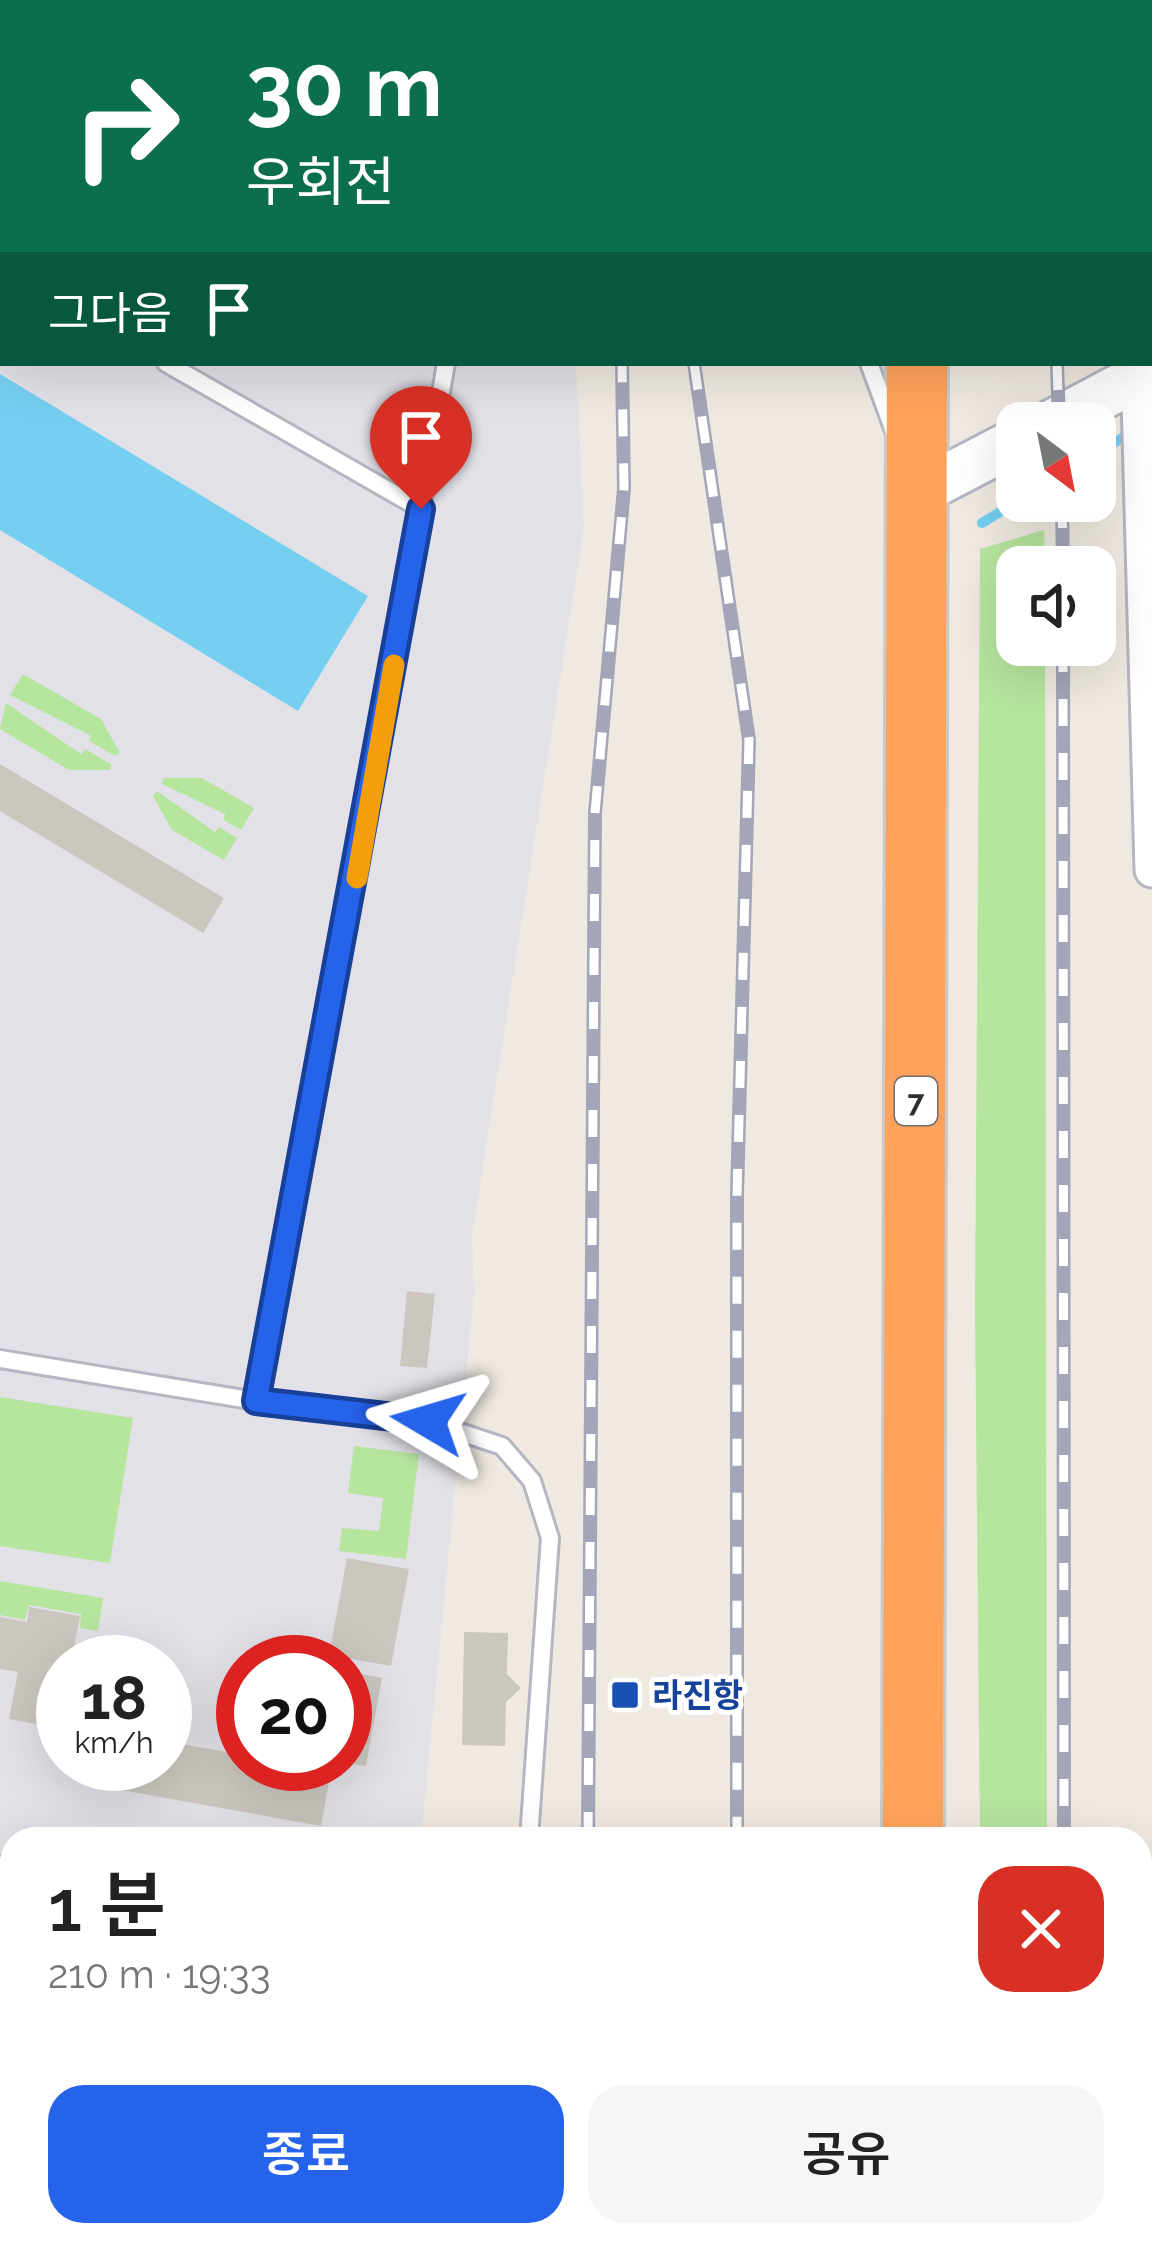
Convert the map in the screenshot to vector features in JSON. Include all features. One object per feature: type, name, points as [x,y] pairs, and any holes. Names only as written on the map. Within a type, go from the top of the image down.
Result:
[{"type":"highway","name":"7","points":[[914,1827],[917,366]]},
{"type":"street","points":[[1143,393],[1152,870]]},
{"type":"street","points":[[917,493],[996,452]]},
{"type":"lane","points":[[171,366],[421,509]]},
{"type":"lane","points":[[256,1401],[355,892],[445,366]]},
{"type":"lane","points":[[870,366],[917,493]]},
{"type":"lane","points":[[0,1359],[256,1401],[428,1421],[502,1446],[532,1481],[550,1538],[531,1827]]},
{"type":"shaded area","points":[[0,366],[576,366],[584,528],[472,1236],[474,1293],[422,1827],[0,1827]]},
{"type":"green space","points":[[1044,530],[1044,546],[996,546],[996,666],[1045,666],[1047,1827],[980,1827],[975,1309],[980,549]]},
{"type":"green space","points":[[23,674],[101,719],[120,753],[115,756],[89,741],[91,736],[10,695]]},
{"type":"green space","points":[[6,703],[81,754],[85,749],[111,764],[110,770],[69,770],[0,729]]},
{"type":"green space","points":[[163,778],[202,778],[254,808],[241,830],[224,820],[225,814],[162,784]]},
{"type":"green space","points":[[157,791],[215,832],[219,827],[237,838],[224,860],[172,830],[153,796]]},
{"type":"green space","points":[[0,1397],[133,1418],[110,1563],[0,1546]]},
{"type":"green space","points":[[354,1446],[419,1454],[406,1559],[339,1551],[342,1528],[379,1531],[383,1498],[348,1493]]},
{"type":"green space","points":[[0,1581],[103,1598],[98,1631],[80,1628],[81,1614],[29,1605],[25,1620],[0,1615]]},
{"type":"water","points":[[0,374],[368,596],[298,711],[0,530]]},
{"type":"building","points":[[0,764],[224,898],[203,933],[0,811]]},
{"type":"building","points":[[407,1291],[435,1294],[427,1368],[400,1366]]},
{"type":"building","points":[[347,1558],[409,1569],[391,1666],[372,1663],[372,1635],[333,1635]]},
{"type":"building","points":[[29,1607],[80,1616],[76,1635],[36,1635],[36,1724],[9,1719],[18,1672],[0,1669],[0,1617],[27,1622]]},
{"type":"building","points":[[464,1632],[508,1633],[507,1674],[521,1688],[506,1702],[505,1746],[462,1745]]},
{"type":"building","points":[[372,1676],[382,1678],[372,1733]]},
{"type":"building","points":[[192,1746],[216,1750],[216,1791],[327,1791],[321,1826],[126,1791],[192,1791]]},
{"type":"waterway","points":[[1116,442],[1134,431]]},
{"type":"waterway","points":[[982,523],[996,514]]},
{"type":"railway","points":[[588,1827],[595,813],[624,488],[622,366]]},
{"type":"railway","points":[[694,366],[749,740],[737,1195],[737,1827]]},
{"type":"railway","points":[[1057,366],[1058,402]]},
{"type":"railway","points":[[1062,522],[1063,546]]},
{"type":"railway","points":[[1063,666],[1064,1827]]},
{"type":"slow traffic","points":[[357,878],[394,665]]},
{"type":"place","name":"라진항","points":[[625,1695]]},
{"type":"route","points":[[421,509],[359,869],[256,1401],[428,1421]]}]
